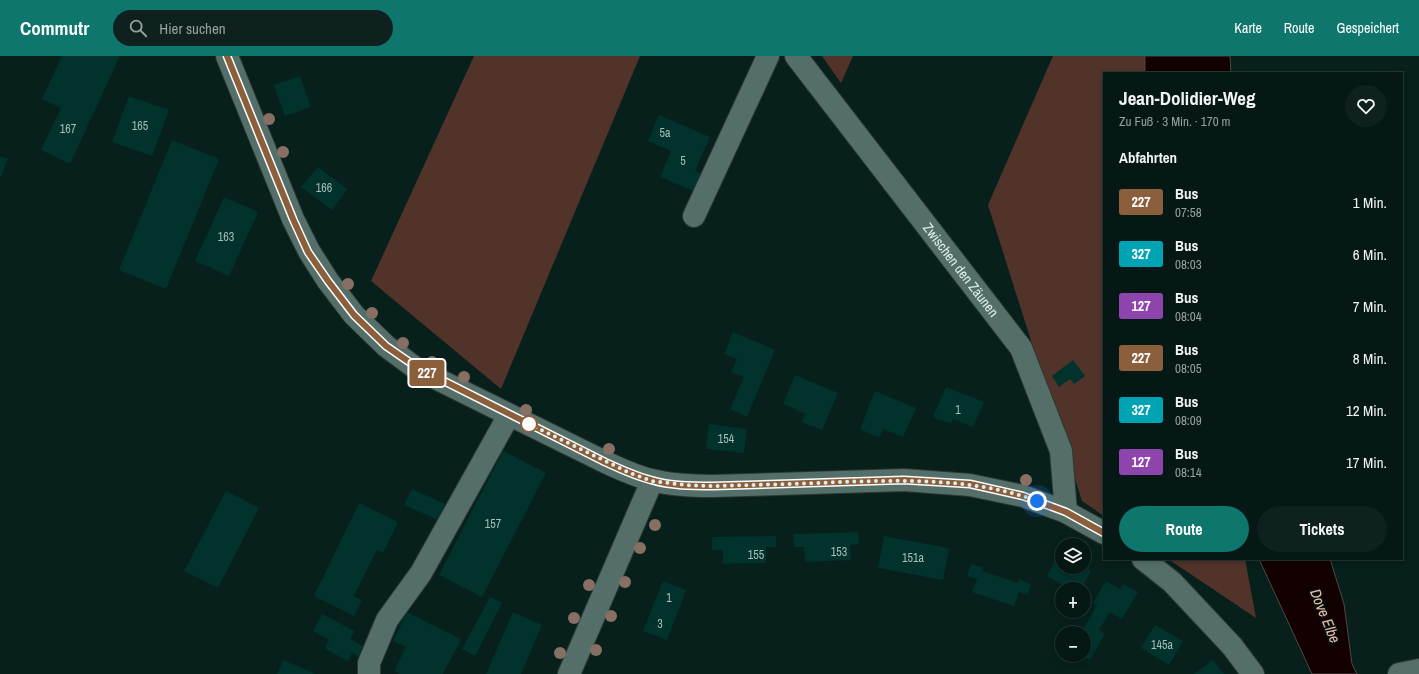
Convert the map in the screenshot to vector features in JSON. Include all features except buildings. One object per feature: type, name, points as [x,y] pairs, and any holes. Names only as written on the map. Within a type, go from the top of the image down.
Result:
[{"type":"street","points":[[227,56],[293,219],[308,252],[354,315],[386,346],[418,368],[605,462],[652,481],[685,485],[713,486],[904,480],[970,484],[1023,496],[1066,512],[1103,532]]},
{"type":"street","points":[[694,216],[768,56]]},
{"type":"street","name":"Zwischen den Zäunen","points":[[796,56],[1021,348],[1061,452],[1066,512]]},
{"type":"street","points":[[369,674],[369,664],[387,620],[421,573],[509,415]]},
{"type":"street","points":[[569,674],[652,481]]},
{"type":"street","points":[[1144,560],[1172,582],[1232,646],[1253,674]]},
{"type":"street","points":[[1399,674],[1419,670]]},
{"type":"shaded area","points":[[474,56],[640,56],[501,389],[371,281]]},
{"type":"shaded area","points":[[822,56],[853,56],[841,83]]},
{"type":"shaded area","points":[[1053,56],[1150,56],[1154,72],[1103,72],[1103,515],[1082,501],[988,205]]},
{"type":"shaded area","points":[[1169,560],[1245,560],[1256,618]]},
{"type":"water","points":[[1145,56],[1230,56],[1231,72],[1145,72]]},
{"type":"water","name":"Dove Elbe","points":[[1259,560],[1330,560],[1344,604],[1352,664],[1357,674],[1312,674]]},
{"type":"bus line","name":"227","points":[[227,56],[293,219],[308,252],[354,315],[386,346],[418,368],[466,394],[605,462],[652,481],[685,485],[713,486],[904,480],[970,484],[1023,496],[1066,512],[1103,532]]},
{"type":"route","points":[[529,424],[605,462],[652,481],[685,485],[713,486],[904,480],[970,484],[1023,496],[1037,501]]}]
